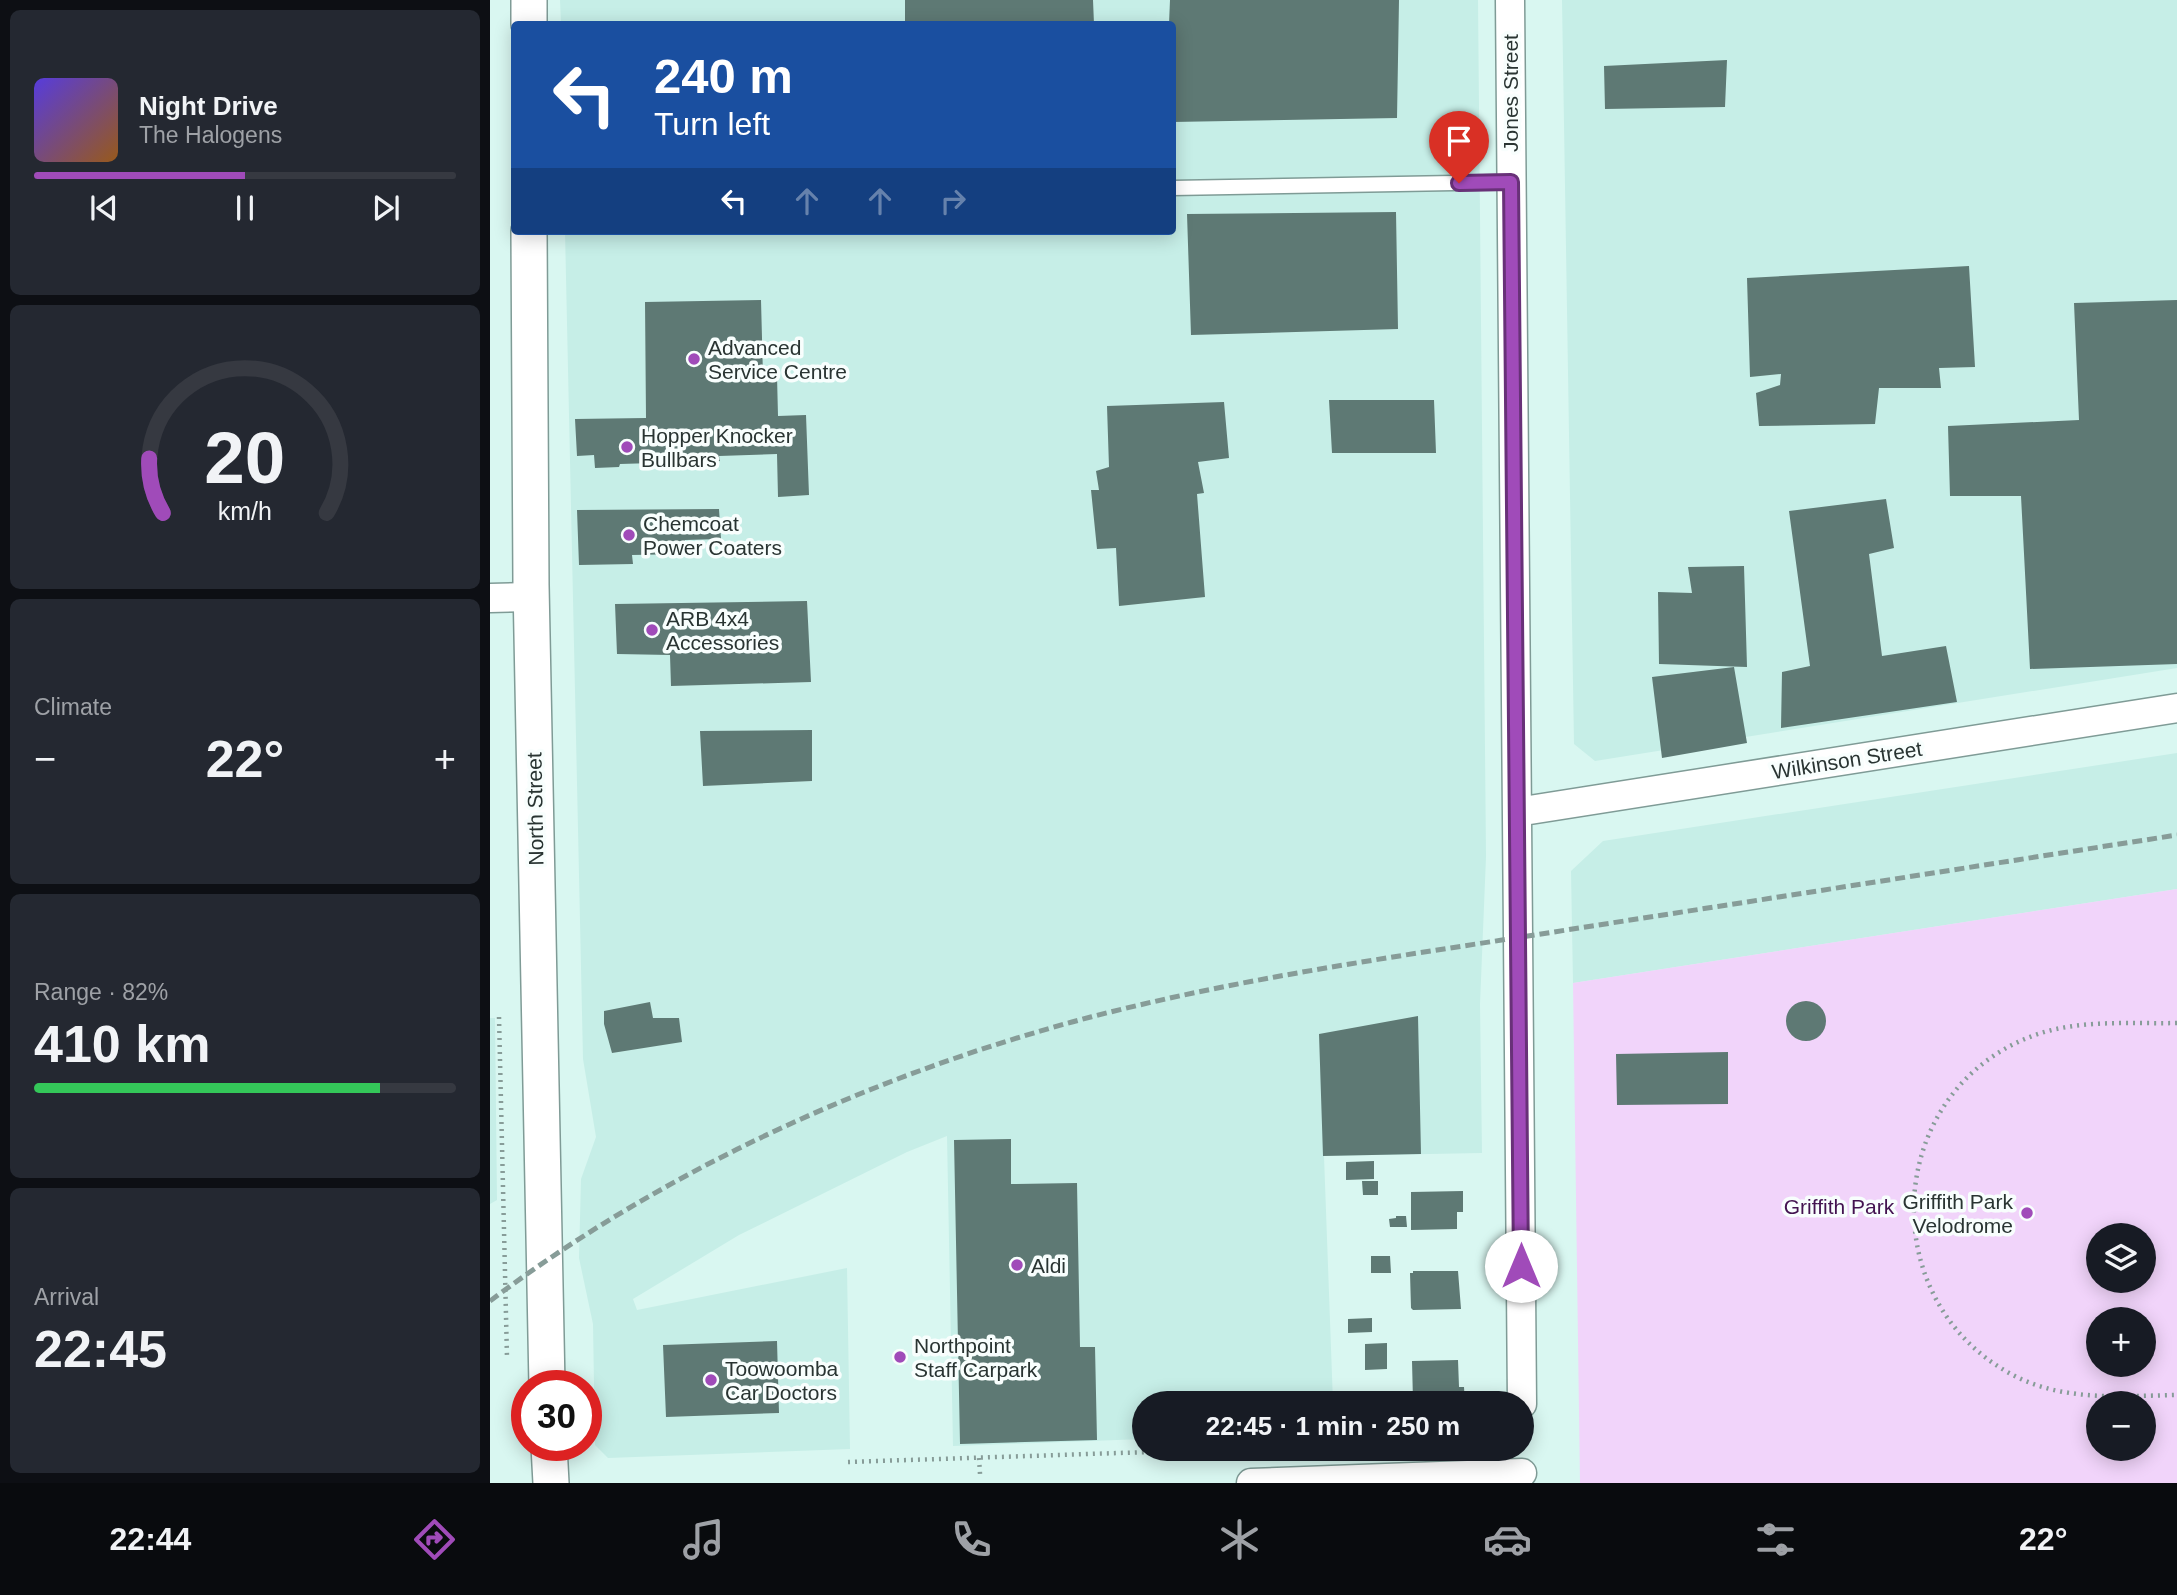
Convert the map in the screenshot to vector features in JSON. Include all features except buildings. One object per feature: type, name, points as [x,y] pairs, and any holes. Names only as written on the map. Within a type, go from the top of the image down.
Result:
[{"type":"street","points":[[529,0],[529,21]]},
{"type":"street","name":"Jones Street","points":[[1510,0],[1522,1391]]},
{"type":"street","name":"North Street","points":[[529,235],[531,597],[546,1370]]},
{"type":"street","points":[[490,598],[531,597]]},
{"type":"street","name":"Wilkinson Street","points":[[1517,812],[2177,708]]},
{"type":"street","points":[[550,1461],[551,1483]]},
{"type":"street","points":[[1251,1483],[1522,1468]]},
{"type":"lane","points":[[1176,188],[1511,182]]},
{"type":"path","points":[[499,1017],[506,1358]]},
{"type":"path","points":[[2177,1023],[2065,1027],[2035,1035],[2007,1048],[1982,1065],[1959,1086],[1941,1110],[1917,1167],[1913,1197],[1913,1228],[1929,1287],[1944,1314],[1963,1338],[1986,1358],[2012,1375],[2040,1387],[2070,1394],[2177,1395]]},
{"type":"path","points":[[848,1462],[1132,1453]]},
{"type":"path","points":[[979,1458],[980,1474]]},
{"type":"shaded area","points":[[560,0],[1478,0],[1486,857],[1480,1004],[1482,1153],[1324,1156],[1333,1391],[1132,1391],[1132,1439],[953,1446],[947,1136],[907,1152],[739,1235],[633,1299],[637,1310],[847,1268],[850,1449],[608,1458],[602,1452],[602,1370],[594,1370],[593,1324],[579,1258],[581,1179],[596,1137],[583,1059],[565,235],[1176,235],[1176,21],[561,21]]},
{"type":"shaded area","points":[[1562,0],[2177,0],[2177,668],[1595,761],[1574,744]]},
{"type":"shaded area","points":[[2177,753],[2177,889],[1573,983],[1571,871],[1603,841]]},
{"type":"shaded area","points":[[490,1018],[495,1018],[497,1200],[490,1204]]},
{"type":"green space","name":"Griffith Park","points":[[2177,889],[2177,1483],[1580,1483],[1573,983]]},
{"type":"railway","points":[[490,1301],[556,1254],[625,1211],[768,1134],[918,1071],[1072,1022],[1197,992],[1324,968],[2177,835]]},
{"type":"place","name":"Advanced Service Centre","points":[[694,359]]},
{"type":"place","name":"Hopper Knocker Bullbars","points":[[627,447]]},
{"type":"place","name":"Chemcoat Power Coaters","points":[[629,535]]},
{"type":"place","name":"ARB 4x4 Accessories","points":[[652,630]]},
{"type":"place","name":"Griffith Park Velodrome","points":[[2027,1213]]},
{"type":"place","name":"Aldi","points":[[1017,1265]]},
{"type":"place","name":"Northpoint Staff Carpark","points":[[900,1357]]},
{"type":"place","name":"Toowoomba Car Doctors","points":[[711,1380]]},
{"type":"route","points":[[1459,183],[1511,182],[1521,1266]]}]
